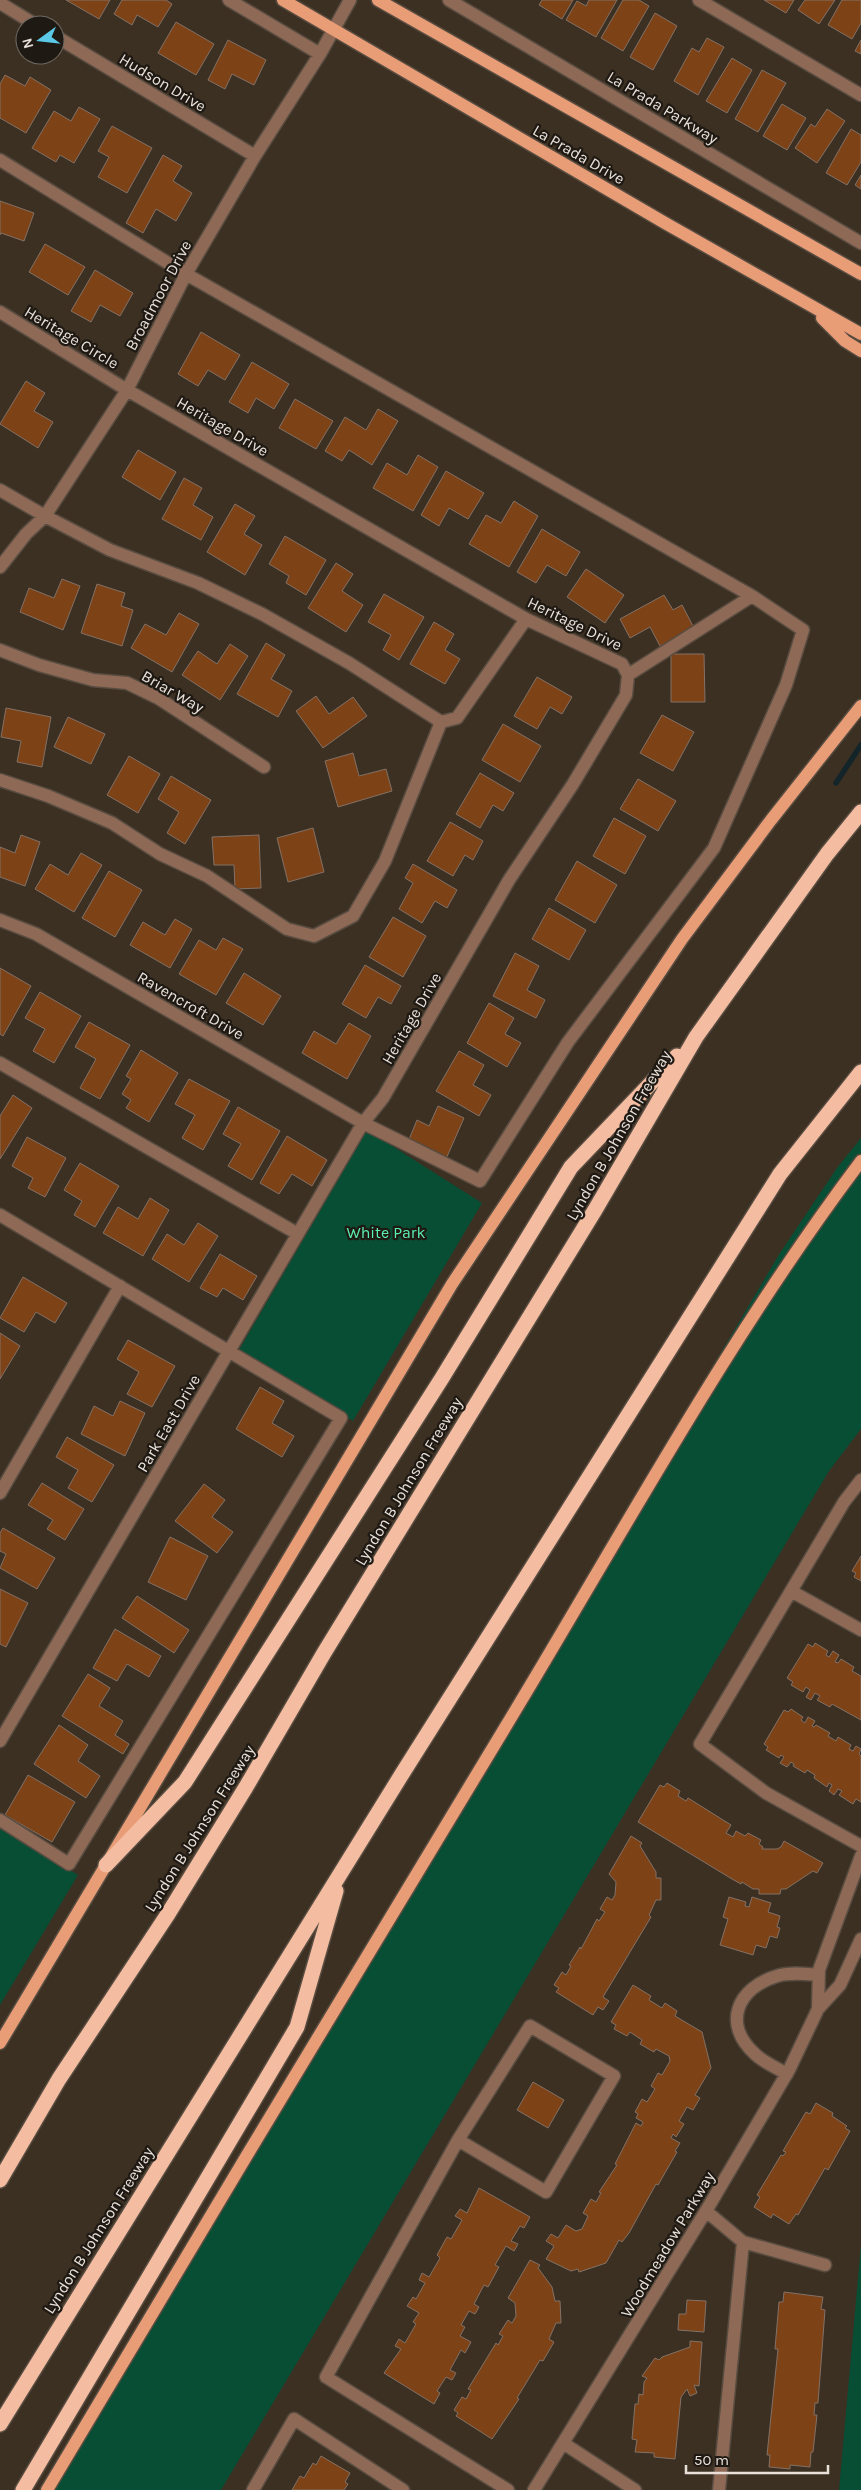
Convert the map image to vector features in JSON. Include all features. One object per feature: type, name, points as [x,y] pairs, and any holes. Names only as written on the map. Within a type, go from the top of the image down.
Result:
[{"type":"highway","name":"Lyndon B Johnson Freeway","points":[[0,2180],[59,2079],[168,1914],[246,1787],[324,1653],[595,1210],[696,1037],[827,854],[861,812]]},
{"type":"highway","points":[[106,1865],[185,1782],[436,1386],[571,1167],[696,1037]]},
{"type":"highway","name":"Lyndon B Johnson Freeway","points":[[0,2424],[341,1872],[780,1174],[861,1072]]},
{"type":"highway","points":[[23,2490],[296,2027],[341,1872]]},
{"type":"main road","name":"La Prada Drive","points":[[283,0],[812,308],[861,334]]},
{"type":"main road","points":[[378,0],[861,274]]},
{"type":"main road","points":[[812,308],[845,341],[861,351]]},
{"type":"main road","points":[[0,2043],[452,1284],[682,939],[771,820],[861,706]]},
{"type":"main road","points":[[47,2490],[200,2230],[709,1389],[818,1218],[861,1161]]},
{"type":"street","points":[[229,0],[320,54]]},
{"type":"street","name":"Broadmoor Drive","points":[[0,567],[26,534],[44,516],[127,390],[186,274],[255,156],[320,54],[350,0]]},
{"type":"street","name":"La Prada Parkway","points":[[449,0],[861,243]]},
{"type":"street","points":[[699,0],[861,95]]},
{"type":"street","points":[[0,3],[20,15]]},
{"type":"street","name":"Hudson Drive","points":[[65,42],[255,156]]},
{"type":"street","points":[[0,160],[186,274],[752,596],[628,675]]},
{"type":"street","name":"Heritage Circle","points":[[0,312],[127,390]]},
{"type":"street","name":"Heritage Drive","points":[[127,390],[526,619],[622,664],[628,675],[626,694],[574,784],[509,880],[384,1098],[363,1123],[298,1234]]},
{"type":"street","points":[[0,490],[44,516],[110,550],[198,583],[262,614],[349,663],[441,722],[457,718],[526,619]]},
{"type":"street","name":"Ravencroft Drive","points":[[0,920],[36,934],[363,1123],[480,1181],[568,1042],[714,848],[786,685],[804,630],[752,596]]},
{"type":"street","name":"Briar Way","points":[[0,650],[39,666],[84,678],[127,684],[158,698],[264,767]]},
{"type":"street","points":[[0,780],[48,796],[112,823],[160,854],[207,876],[287,929],[314,936],[353,916],[385,861],[441,722]]},
{"type":"street","points":[[0,1063],[298,1234]]},
{"type":"street","points":[[0,1820],[69,1864],[341,1418],[120,1286],[2,1220]]},
{"type":"street","name":"Park East Drive","points":[[0,1741],[298,1234]]},
{"type":"street","points":[[0,1493],[120,1286]]},
{"type":"street","points":[[861,1480],[844,1502],[700,1744],[766,1793],[861,1846]]},
{"type":"street","points":[[791,1591],[861,1630]]},
{"type":"street","name":"Woodmeadow Parkway","points":[[818,2009],[819,1975],[827,1945],[861,1856]]},
{"type":"street","name":"Woodmeadow Parkway","points":[[534,2490],[706,2212],[787,2074],[818,2009],[840,1986],[861,1939]]},
{"type":"street","points":[[787,2074],[755,2055],[748,2046],[735,2016],[737,2008],[743,1998],[758,1986],[777,1976],[800,1973],[819,1975]]},
{"type":"street","points":[[458,2140],[546,2192],[614,2076],[530,2026],[458,2140],[326,2377],[508,2490]]},
{"type":"street","points":[[706,2212],[743,2242],[825,2265]]},
{"type":"street","points":[[719,2490],[743,2242]]},
{"type":"street","points":[[253,2490],[294,2419],[403,2490]]},
{"type":"street","points":[[563,2443],[635,2490]]},
{"type":"green space","name":"White Park","points":[[367,1130],[482,1203],[353,1421],[239,1350]]},
{"type":"green space","points":[[861,1138],[861,1429],[829,1471],[221,2490],[44,2490],[780,1253],[837,1168]]},
{"type":"green space","points":[[0,1827],[78,1875],[0,2005]]},
{"type":"green space","points":[[861,2245],[861,2490],[839,2490]]},
{"type":"building","points":[[66,0],[110,0],[99,19]]},
{"type":"building","points":[[122,0],[166,0],[172,4],[158,27],[137,15],[132,25],[114,14]]},
{"type":"building","points":[[542,0],[573,0],[562,19],[539,5]]},
{"type":"building","points":[[589,0],[617,0],[596,37],[566,20],[577,1],[586,6]]},
{"type":"building","points":[[623,0],[639,0],[649,6],[623,51],[601,38]]},
{"type":"building","points":[[764,0],[794,0],[786,13]]},
{"type":"building","points":[[805,0],[835,0],[819,24],[798,10]]},
{"type":"building","points":[[842,0],[861,0],[861,23],[852,39],[828,25]]},
{"type":"building","points":[[655,13],[677,26],[653,70],[630,57]]},
{"type":"building","points":[[176,22],[214,44],[196,75],[158,53]]},
{"type":"building","points":[[707,38],[724,47],[698,95],[674,81],[692,48],[699,52]]},
{"type":"building","points":[[228,40],[266,60],[254,85],[232,74],[225,89],[208,80]]},
{"type":"building","points":[[861,40],[861,54],[855,51]]},
{"type":"building","points":[[732,58],[752,70],[727,113],[706,101]]},
{"type":"building","points":[[762,70],[786,83],[758,132],[735,119]]},
{"type":"building","points":[[5,75],[25,86],[30,77],[51,90],[26,133],[0,118],[0,84]]},
{"type":"building","points":[[782,104],[806,118],[787,150],[763,136]]},
{"type":"building","points":[[79,107],[100,119],[74,163],[60,155],[56,162],[32,148],[54,111],[71,121]]},
{"type":"building","points":[[827,109],[845,121],[817,163],[795,148],[811,124],[815,127]]},
{"type":"building","points":[[112,126],[152,148],[127,193],[98,177],[109,157],[98,151]]},
{"type":"building","points":[[851,129],[861,135],[861,162],[847,185],[826,173]]},
{"type":"building","points":[[163,155],[182,166],[173,181],[192,193],[176,221],[156,209],[143,233],[126,223]]},
{"type":"building","points":[[861,175],[861,189],[855,185]]},
{"type":"building","points":[[0,201],[34,213],[24,241],[1,233],[0,235]]},
{"type":"building","points":[[45,244],[85,267],[68,295],[29,272]]},
{"type":"building","points":[[95,270],[133,293],[120,316],[100,305],[91,322],[71,311]]},
{"type":"building","points":[[201,332],[240,355],[225,380],[208,370],[198,386],[178,374]]},
{"type":"building","points":[[252,362],[289,384],[274,409],[256,398],[248,413],[229,402]]},
{"type":"building","points":[[26,381],[45,393],[34,411],[53,422],[38,448],[0,424]]},
{"type":"building","points":[[295,399],[333,421],[316,449],[279,428]]},
{"type":"building","points":[[378,409],[398,421],[372,465],[349,450],[342,461],[325,451],[345,417],[366,430]]},
{"type":"building","points":[[138,450],[176,472],[160,500],[122,477]]},
{"type":"building","points":[[418,455],[438,467],[413,511],[373,488],[387,463],[407,475]]},
{"type":"building","points":[[446,471],[484,493],[468,519],[449,508],[439,526],[421,515]]},
{"type":"building","points":[[184,478],[202,488],[193,505],[213,517],[201,540],[162,519]]},
{"type":"building","points":[[514,501],[538,516],[509,567],[469,544],[486,515],[501,523]]},
{"type":"building","points":[[235,504],[255,516],[244,534],[262,545],[245,575],[207,552]]},
{"type":"building","points":[[542,529],[580,552],[566,576],[547,565],[536,583],[517,572]]},
{"type":"building","points":[[285,536],[326,560],[306,595],[286,583],[289,576],[269,564]]},
{"type":"building","points":[[336,563],[353,574],[342,591],[363,605],[346,632],[308,608]]},
{"type":"building","points":[[586,569],[624,595],[605,623],[567,597]]},
{"type":"building","points":[[62,579],[80,586],[63,630],[20,612],[29,588],[54,598]]},
{"type":"building","points":[[97,584],[125,593],[121,606],[133,610],[122,646],[81,633]]},
{"type":"building","points":[[384,594],[424,617],[399,660],[383,650],[391,635],[368,622]]},
{"type":"building","points":[[664,595],[673,610],[682,605],[694,628],[660,646],[650,627],[630,638],[620,619]]},
{"type":"building","points":[[179,613],[199,624],[172,672],[131,648],[145,624],[166,635]]},
{"type":"building","points":[[434,622],[454,634],[445,650],[460,659],[445,684],[410,664]]},
{"type":"building","points":[[266,643],[285,655],[271,679],[292,691],[278,717],[237,694]]},
{"type":"building","points":[[230,644],[248,656],[220,700],[182,675],[198,651],[217,664]]},
{"type":"building","points":[[671,654],[704,654],[705,702],[671,702]]},
{"type":"building","points":[[537,677],[572,697],[562,714],[550,707],[537,729],[514,716]]},
{"type":"building","points":[[316,696],[329,714],[353,697],[367,716],[323,748],[296,711]]},
{"type":"building","points":[[6,708],[51,717],[42,767],[17,762],[21,741],[1,737]]},
{"type":"building","points":[[662,715],[694,732],[673,771],[640,753]]},
{"type":"building","points":[[68,717],[105,734],[91,764],[54,747]]},
{"type":"building","points":[[503,724],[541,746],[520,782],[482,760]]},
{"type":"building","points":[[353,753],[359,776],[386,769],[392,791],[338,807],[325,761]]},
{"type":"building","points":[[129,756],[160,774],[138,813],[107,795]]},
{"type":"building","points":[[480,773],[514,793],[503,811],[493,805],[480,828],[456,814]]},
{"type":"building","points":[[171,776],[211,800],[185,844],[167,833],[179,812],[158,799]]},
{"type":"building","points":[[638,779],[676,801],[658,831],[620,809]]},
{"type":"building","points":[[614,818],[646,836],[625,874],[593,856]]},
{"type":"building","points":[[450,822],[483,841],[473,860],[465,855],[453,876],[427,861]]},
{"type":"building","points":[[313,828],[324,872],[288,882],[277,838]]},
{"type":"building","points":[[21,835],[40,842],[25,886],[0,877],[0,847],[15,853]]},
{"type":"building","points":[[259,835],[261,888],[235,889],[234,865],[214,865],[212,837]]},
{"type":"building","points":[[81,853],[102,865],[74,912],[35,889],[50,864],[68,875]]},
{"type":"building","points":[[577,861],[617,885],[595,923],[555,900]]},
{"type":"building","points":[[413,864],[457,890],[447,908],[435,901],[422,923],[399,909],[413,883],[405,878]]},
{"type":"building","points":[[109,871],[142,890],[115,937],[82,918]]},
{"type":"building","points":[[549,908],[586,930],[569,960],[532,939]]},
{"type":"building","points":[[393,917],[426,936],[403,977],[369,957]]},
{"type":"building","points":[[175,919],[192,929],[170,968],[130,945],[143,922],[165,935]]},
{"type":"building","points":[[223,938],[243,949],[216,995],[179,974],[199,940],[216,950]]},
{"type":"building","points":[[515,953],[539,966],[527,990],[545,1000],[536,1018],[493,996]]},
{"type":"building","points":[[365,965],[401,986],[391,1004],[378,997],[366,1018],[342,1004]]},
{"type":"building","points":[[0,968],[31,986],[3,1036],[0,1034]]},
{"type":"building","points":[[244,973],[281,996],[263,1025],[226,1003]]},
{"type":"building","points":[[40,992],[81,1016],[54,1063],[33,1051],[45,1029],[25,1018]]},
{"type":"building","points":[[489,1003],[514,1018],[505,1034],[521,1043],[507,1067],[467,1043]]},
{"type":"building","points":[[89,1022],[130,1045],[100,1099],[80,1088],[96,1059],[75,1047]]},
{"type":"building","points":[[349,1023],[371,1036],[347,1079],[302,1053],[314,1031],[336,1044]]},
{"type":"building","points":[[141,1050],[178,1073],[149,1122],[126,1108],[131,1100],[122,1094],[131,1079],[126,1076]]},
{"type":"building","points":[[459,1051],[484,1065],[473,1085],[491,1095],[479,1116],[436,1091]]},
{"type":"building","points":[[189,1079],[230,1101],[203,1150],[182,1138],[195,1115],[175,1104]]},
{"type":"building","points":[[13,1095],[32,1108],[0,1159],[0,1116]]},
{"type":"building","points":[[438,1106],[464,1118],[446,1159],[408,1142],[417,1120],[429,1126]]},
{"type":"building","points":[[238,1107],[280,1131],[252,1180],[228,1166],[241,1144],[223,1134]]},
{"type":"building","points":[[287,1136],[327,1160],[312,1186],[292,1174],[279,1194],[260,1183]]},
{"type":"building","points":[[27,1137],[66,1158],[45,1197],[28,1188],[33,1178],[12,1166]]},
{"type":"building","points":[[80,1163],[119,1186],[95,1227],[74,1215],[82,1201],[64,1190]]},
{"type":"building","points":[[150,1198],[169,1210],[143,1256],[103,1233],[118,1207],[138,1219]]},
{"type":"building","points":[[198,1223],[218,1236],[189,1282],[152,1259],[167,1234],[184,1245]]},
{"type":"building","points":[[220,1254],[257,1276],[243,1300],[223,1288],[217,1297],[200,1288]]},
{"type":"building","points":[[23,1277],[67,1303],[55,1323],[36,1312],[24,1332],[0,1318]]},
{"type":"building","points":[[0,1333],[20,1346],[0,1379]]},
{"type":"building","points":[[128,1340],[175,1366],[152,1407],[127,1394],[139,1372],[117,1359]]},
{"type":"building","points":[[260,1387],[284,1401],[272,1423],[294,1436],[282,1457],[236,1429]]},
{"type":"building","points":[[120,1401],[145,1413],[125,1456],[81,1434],[94,1406],[113,1416]]},
{"type":"building","points":[[67,1437],[114,1465],[92,1502],[68,1488],[78,1470],[56,1457]]},
{"type":"building","points":[[42,1483],[84,1509],[65,1540],[47,1529],[53,1520],[28,1505]]},
{"type":"building","points":[[204,1484],[225,1500],[212,1517],[233,1532],[217,1553],[175,1521]]},
{"type":"building","points":[[3,1528],[55,1558],[37,1589],[0,1568],[6,1554],[0,1551],[0,1533]]},
{"type":"building","points":[[170,1537],[208,1556],[186,1600],[148,1582]]},
{"type":"building","points":[[861,1556],[861,1581],[854,1577],[856,1573],[852,1571]]},
{"type":"building","points":[[0,1589],[28,1603],[6,1647],[0,1644]]},
{"type":"building","points":[[137,1596],[189,1630],[174,1653],[122,1618]]},
{"type":"building","points":[[115,1629],[161,1656],[149,1677],[127,1664],[117,1681],[93,1668]]},
{"type":"building","points":[[815,1643],[828,1651],[826,1655],[829,1657],[833,1651],[839,1655],[835,1662],[838,1663],[841,1659],[854,1667],[852,1671],[861,1676],[861,1720],[832,1704],[830,1707],[817,1700],[820,1696],[815,1693],[811,1700],[806,1697],[810,1690],[806,1687],[803,1692],[791,1685],[793,1682],[787,1678],[808,1644],[813,1647]]},
{"type":"building","points":[[88,1674],[110,1688],[99,1706],[123,1721],[115,1735],[129,1744],[123,1754],[62,1716]]},
{"type":"building","points":[[791,1709],[803,1717],[801,1720],[805,1723],[808,1717],[815,1721],[812,1726],[816,1725],[830,1733],[828,1736],[836,1741],[838,1737],[851,1745],[849,1749],[853,1751],[856,1746],[861,1749],[859,1754],[861,1756],[861,1802],[856,1799],[853,1804],[839,1795],[842,1791],[838,1789],[834,1795],[829,1791],[832,1785],[829,1783],[827,1787],[814,1778],[815,1775],[807,1770],[805,1773],[793,1766],[794,1764],[791,1762],[787,1767],[780,1763],[784,1757],[781,1755],[779,1758],[766,1750],[768,1747],[764,1744],[784,1710],[788,1712]]},
{"type":"building","points":[[59,1725],[88,1745],[78,1761],[100,1776],[86,1798],[34,1764]]},
{"type":"building","points":[[28,1775],[75,1802],[52,1842],[5,1815]]},
{"type":"building","points":[[667,1783],[680,1791],[678,1796],[686,1801],[688,1798],[731,1825],[726,1833],[733,1837],[736,1831],[745,1836],[748,1833],[761,1840],[759,1844],[763,1847],[762,1849],[777,1849],[781,1847],[784,1841],[823,1863],[817,1873],[813,1871],[786,1889],[781,1889],[780,1894],[759,1894],[759,1889],[753,1889],[742,1882],[741,1884],[638,1822],[660,1785],[664,1787]]},
{"type":"building","points":[[631,1836],[642,1843],[640,1846],[656,1872],[656,1878],[661,1878],[661,1900],[656,1900],[649,1915],[651,1917],[603,1997],[609,2001],[603,2010],[598,2007],[593,2015],[556,1992],[559,1988],[554,1985],[562,1972],[566,1975],[571,1966],[569,1965],[580,1947],[581,1949],[597,1919],[599,1921],[605,1912],[600,1909],[607,1897],[612,1900],[615,1895],[616,1882],[609,1874]]},
{"type":"building","points":[[729,1897],[746,1902],[745,1906],[749,1907],[752,1897],[771,1903],[768,1912],[780,1916],[777,1927],[780,1928],[777,1938],[770,1936],[766,1948],[756,1945],[753,1955],[720,1945],[728,1919],[723,1917]]},
{"type":"building","points":[[633,1985],[651,1996],[649,2000],[662,2008],[665,2003],[677,2011],[675,2016],[702,2032],[711,2068],[695,2095],[700,2098],[693,2110],[687,2107],[679,2121],[684,2124],[676,2137],[673,2134],[671,2138],[680,2143],[675,2151],[677,2152],[658,2185],[656,2184],[629,2233],[622,2242],[619,2240],[606,2263],[579,2272],[578,2269],[571,2271],[546,2259],[554,2246],[546,2241],[551,2234],[558,2238],[566,2225],[576,2231],[582,2229],[588,2216],[583,2213],[591,2199],[596,2202],[601,2193],[599,2192],[617,2165],[615,2164],[636,2123],[641,2126],[643,2122],[636,2118],[638,2114],[635,2112],[642,2099],[647,2102],[655,2089],[651,2086],[658,2073],[662,2075],[670,2061],[669,2056],[656,2049],[654,2052],[640,2044],[642,2040],[630,2032],[627,2036],[614,2029],[616,2025],[611,2022]]},
{"type":"building","points":[[533,2082],[564,2100],[548,2128],[517,2110]]},
{"type":"building","points":[[816,2103],[833,2113],[832,2116],[847,2126],[845,2128],[850,2131],[828,2170],[825,2168],[798,2215],[796,2214],[789,2224],[773,2214],[771,2218],[754,2207],[760,2197],[757,2195],[781,2155],[783,2156],[786,2152],[783,2151],[806,2112],[810,2114]]},
{"type":"building","points":[[479,2188],[530,2217],[524,2228],[520,2226],[511,2241],[518,2244],[514,2251],[506,2246],[495,2265],[499,2267],[488,2287],[484,2285],[474,2304],[479,2307],[475,2314],[469,2311],[461,2325],[465,2327],[460,2336],[471,2342],[465,2353],[461,2350],[450,2370],[456,2373],[452,2380],[446,2377],[437,2391],[440,2393],[434,2404],[384,2373],[401,2349],[395,2346],[399,2339],[405,2343],[416,2324],[413,2322],[419,2313],[407,2306],[413,2297],[416,2299],[425,2283],[419,2280],[422,2273],[429,2277],[440,2258],[437,2255],[447,2237],[451,2239],[462,2220],[455,2216],[460,2209],[467,2213]]},
{"type":"building","points":[[530,2260],[540,2265],[538,2268],[552,2287],[555,2301],[560,2301],[561,2323],[556,2323],[549,2339],[554,2342],[543,2361],[540,2360],[517,2398],[519,2399],[492,2439],[456,2416],[458,2413],[454,2410],[462,2397],[466,2399],[471,2390],[468,2389],[496,2343],[498,2345],[503,2336],[499,2334],[508,2320],[512,2323],[516,2316],[515,2303],[508,2298]]},
{"type":"building","points":[[784,2292],[823,2297],[821,2309],[825,2310],[818,2403],[815,2403],[814,2415],[817,2415],[810,2467],[790,2465],[790,2469],[769,2467],[770,2455],[767,2455],[778,2349],[775,2349],[779,2302],[783,2302]]},
{"type":"building","points":[[687,2300],[706,2301],[704,2332],[678,2330],[679,2314],[686,2314]]},
{"type":"building","points":[[690,2341],[702,2342],[699,2386],[694,2385],[697,2393],[690,2396],[687,2389],[681,2397],[675,2459],[654,2457],[654,2453],[635,2452],[637,2440],[632,2439],[635,2404],[638,2404],[639,2394],[643,2395],[644,2382],[647,2378],[642,2376],[655,2358],[659,2360],[662,2357],[690,2347]]},
{"type":"building","points":[[321,2456],[350,2473],[345,2482],[348,2484],[344,2490],[292,2490],[300,2476],[304,2478],[313,2463],[316,2465]]},
{"type":"waterway","points":[[836,783],[861,745]]}]
